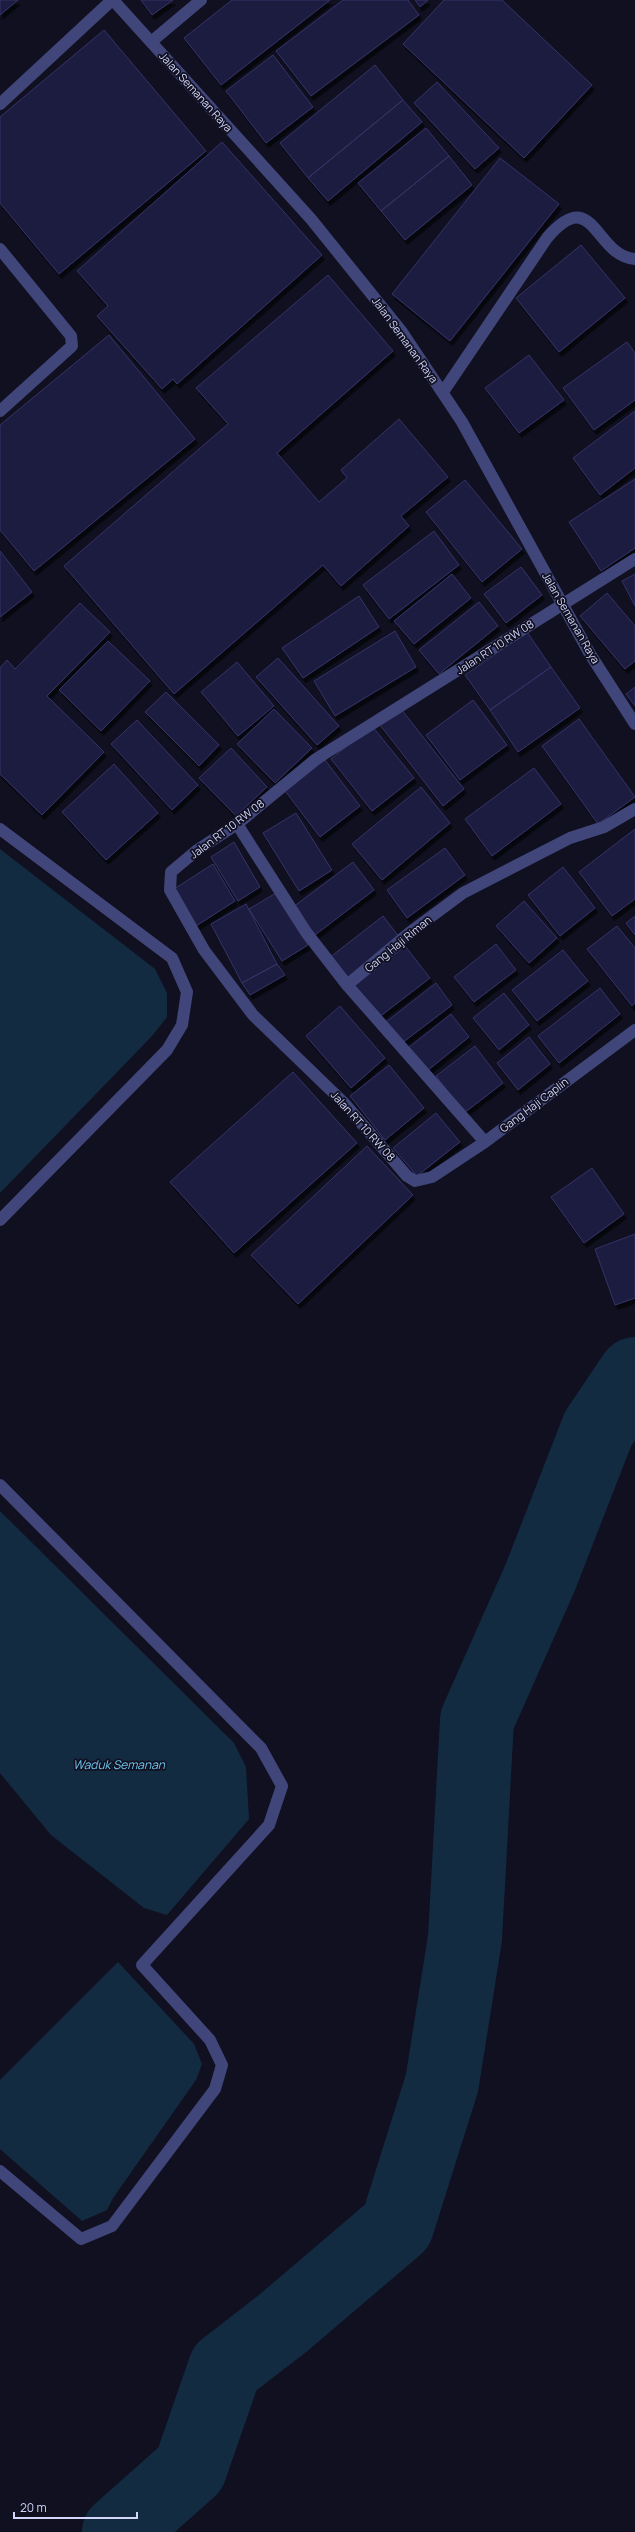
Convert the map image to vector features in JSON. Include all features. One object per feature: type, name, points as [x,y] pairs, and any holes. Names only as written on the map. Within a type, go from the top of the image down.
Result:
[{"type":"street","name":"Jalan Semanan Raya","points":[[112,0],[346,261],[402,332],[462,422],[562,603],[635,724]]},
{"type":"street","points":[[0,104],[112,0]]},
{"type":"street","points":[[151,42],[201,0]]},
{"type":"street","points":[[443,392],[547,238],[559,223],[569,217],[580,217],[601,234],[618,254],[635,259]]},
{"type":"street","points":[[0,249],[71,336],[72,346],[0,411]]},
{"type":"street","name":"Jalan RT 10 RW 08","points":[[432,1177],[415,1181],[407,1176],[344,1103],[253,1015],[204,950],[170,890],[171,872],[196,851],[237,824],[316,759],[432,688],[562,603],[635,559]]},
{"type":"street","name":"Gang Haji Riman","points":[[347,985],[409,933],[463,893],[570,838],[604,827],[635,808]]},
{"type":"street","points":[[237,824],[306,932],[347,985],[485,1142]]},
{"type":"street","points":[[0,829],[172,958],[187,992],[182,1025],[167,1050],[0,1220]]},
{"type":"street","name":"Gang Haji Caplin","points":[[432,1177],[485,1142],[635,1030]]},
{"type":"street","points":[[0,1485],[262,1748],[282,1786],[269,1824],[142,1966],[210,2040],[222,2065],[215,2089],[112,2226],[81,2239],[0,2170]]},
{"type":"water","points":[[0,849],[155,969],[167,993],[167,1017],[152,1036],[0,1193]]},
{"type":"water","name":"Waduk Semanan","points":[[0,1511],[234,1743],[246,1767],[249,1819],[167,1915],[144,1908],[51,1835],[0,1773]]},
{"type":"water","points":[[118,1962],[194,2044],[202,2064],[196,2080],[113,2198],[107,2210],[82,2221],[0,2149],[0,2080]]},
{"type":"building","points":[[0,0],[18,0],[0,15]]},
{"type":"building","points":[[141,0],[173,0],[152,15]]},
{"type":"building","points":[[232,0],[330,0],[221,85],[184,38]]},
{"type":"building","points":[[343,0],[408,0],[419,15],[311,96],[276,51]]},
{"type":"building","points":[[415,0],[428,0],[420,7]]},
{"type":"building","points":[[444,0],[502,0],[592,85],[524,158],[403,44]]},
{"type":"building","points":[[104,30],[206,151],[59,274],[0,203],[0,117]]},
{"type":"building","points":[[273,55],[313,107],[266,143],[226,91]]},
{"type":"building","points":[[375,65],[403,100],[308,178],[280,143]]},
{"type":"building","points":[[437,82],[499,148],[475,169],[414,103]]},
{"type":"building","points":[[403,100],[422,122],[328,201],[308,178]]},
{"type":"building","points":[[426,128],[449,156],[381,211],[358,183]]},
{"type":"building","points":[[222,142],[322,255],[177,384],[173,379],[162,389],[97,316],[108,306],[77,271]]},
{"type":"building","points":[[449,156],[472,185],[405,240],[381,211]]},
{"type":"building","points":[[500,158],[559,204],[450,341],[392,294]]},
{"type":"building","points":[[581,245],[625,298],[559,352],[516,298]]},
{"type":"building","points":[[328,275],[393,351],[277,453],[319,502],[347,478],[341,470],[399,419],[448,477],[401,516],[409,526],[341,586],[323,565],[174,694],[64,566],[228,424],[196,388]]},
{"type":"building","points":[[109,335],[195,439],[34,571],[0,530],[0,425]]},
{"type":"building","points":[[627,342],[635,353],[635,400],[594,430],[563,388]]},
{"type":"building","points":[[529,355],[564,400],[519,433],[485,388]]},
{"type":"building","points":[[635,411],[635,468],[600,495],[573,458]]},
{"type":"building","points":[[635,479],[635,548],[601,571],[569,522]]},
{"type":"building","points":[[465,480],[522,549],[482,582],[426,512]]},
{"type":"building","points":[[434,531],[459,565],[389,619],[363,585]]},
{"type":"building","points":[[0,551],[32,592],[0,617]]},
{"type":"building","points":[[521,567],[542,595],[506,623],[484,594]]},
{"type":"building","points":[[452,574],[471,598],[414,644],[394,621]]},
{"type":"building","points":[[635,574],[635,606],[622,581]]},
{"type":"building","points":[[607,593],[635,626],[635,661],[625,669],[580,616]]},
{"type":"building","points":[[359,596],[379,627],[303,678],[282,648]]},
{"type":"building","points":[[479,602],[498,626],[439,674],[419,650]]},
{"type":"building","points":[[80,603],[110,632],[47,696],[104,752],[42,815],[0,774],[0,668],[7,660],[15,669]]},
{"type":"building","points":[[395,631],[416,667],[335,716],[314,681]]},
{"type":"building","points":[[527,632],[551,667],[490,710],[465,675]]},
{"type":"building","points":[[108,641],[150,681],[101,731],[59,690]]},
{"type":"building","points":[[278,658],[339,726],[317,745],[256,677]]},
{"type":"building","points":[[237,662],[274,706],[238,736],[201,692]]},
{"type":"building","points":[[551,667],[580,708],[518,752],[490,710]]},
{"type":"building","points":[[635,687],[635,706],[626,694]]},
{"type":"building","points":[[166,692],[219,745],[199,766],[145,712]]},
{"type":"building","points":[[473,700],[507,745],[460,780],[426,735]]},
{"type":"building","points":[[274,709],[312,748],[275,783],[237,744]]},
{"type":"building","points":[[401,709],[464,789],[443,806],[380,725]]},
{"type":"building","points":[[579,719],[635,797],[598,824],[542,746]]},
{"type":"building","points":[[137,720],[198,785],[172,810],[111,744]]},
{"type":"building","points":[[372,726],[414,778],[372,811],[331,759]]},
{"type":"building","points":[[231,748],[267,787],[236,816],[199,778]]},
{"type":"building","points":[[325,760],[360,806],[320,837],[285,791]]},
{"type":"building","points":[[114,764],[158,813],[106,860],[62,812]]},
{"type":"building","points":[[534,768],[561,804],[492,856],[465,819]]},
{"type":"building","points":[[421,787],[450,823],[382,880],[352,844]]},
{"type":"building","points":[[296,813],[332,870],[299,891],[263,833]]},
{"type":"building","points":[[635,829],[635,899],[612,916],[579,872]]},
{"type":"building","points":[[234,842],[260,887],[238,901],[211,857]]},
{"type":"building","points":[[445,848],[465,875],[407,918],[387,890]]},
{"type":"building","points":[[353,862],[374,890],[315,935],[293,907]]},
{"type":"building","points":[[213,864],[235,901],[196,926],[174,889]]},
{"type":"building","points":[[563,867],[595,908],[560,936],[528,895]]},
{"type":"building","points":[[276,893],[308,945],[282,961],[249,909]]},
{"type":"building","points":[[524,901],[557,938],[529,963],[496,926]]},
{"type":"building","points":[[246,904],[277,964],[242,983],[211,924]]},
{"type":"building","points":[[383,916],[400,938],[346,980],[329,958]]},
{"type":"building","points":[[635,916],[635,935],[626,923]]},
{"type":"building","points":[[617,926],[635,948],[635,1003],[632,1006],[587,949]]},
{"type":"building","points":[[496,944],[516,970],[474,1002],[454,977]]},
{"type":"building","points":[[405,946],[430,978],[378,1018],[353,987]]},
{"type":"building","points":[[563,950],[588,981],[537,1021],[512,990]]},
{"type":"building","points":[[277,964],[285,975],[250,995],[242,983]]},
{"type":"building","points":[[436,983],[452,1005],[402,1043],[386,1022]]},
{"type":"building","points":[[600,988],[620,1014],[559,1063],[538,1036]]},
{"type":"building","points":[[504,993],[529,1025],[499,1050],[473,1018]]},
{"type":"building","points":[[340,1006],[385,1058],[351,1088],[306,1036]]},
{"type":"building","points":[[451,1014],[469,1037],[427,1071],[408,1048]]},
{"type":"building","points":[[529,1037],[550,1064],[518,1090],[497,1063]]},
{"type":"building","points":[[475,1046],[503,1083],[464,1113],[436,1076]]},
{"type":"building","points":[[389,1065],[424,1108],[385,1140],[350,1096]]},
{"type":"building","points":[[293,1072],[357,1143],[234,1253],[170,1182]]},
{"type":"building","points":[[436,1113],[460,1142],[417,1176],[393,1148]]},
{"type":"building","points":[[367,1146],[413,1195],[298,1304],[251,1255]]},
{"type":"building","points":[[592,1168],[624,1214],[584,1243],[551,1197]]},
{"type":"building","points":[[635,1234],[635,1298],[615,1305],[595,1249]]},
{"type":"waterway","points":[[119,2532],[190,2469],[225,2368],[282,2324],[397,2226],[442,2083],[465,1938],[477,1720],[540,1578],[598,1429],[635,1374]]}]
